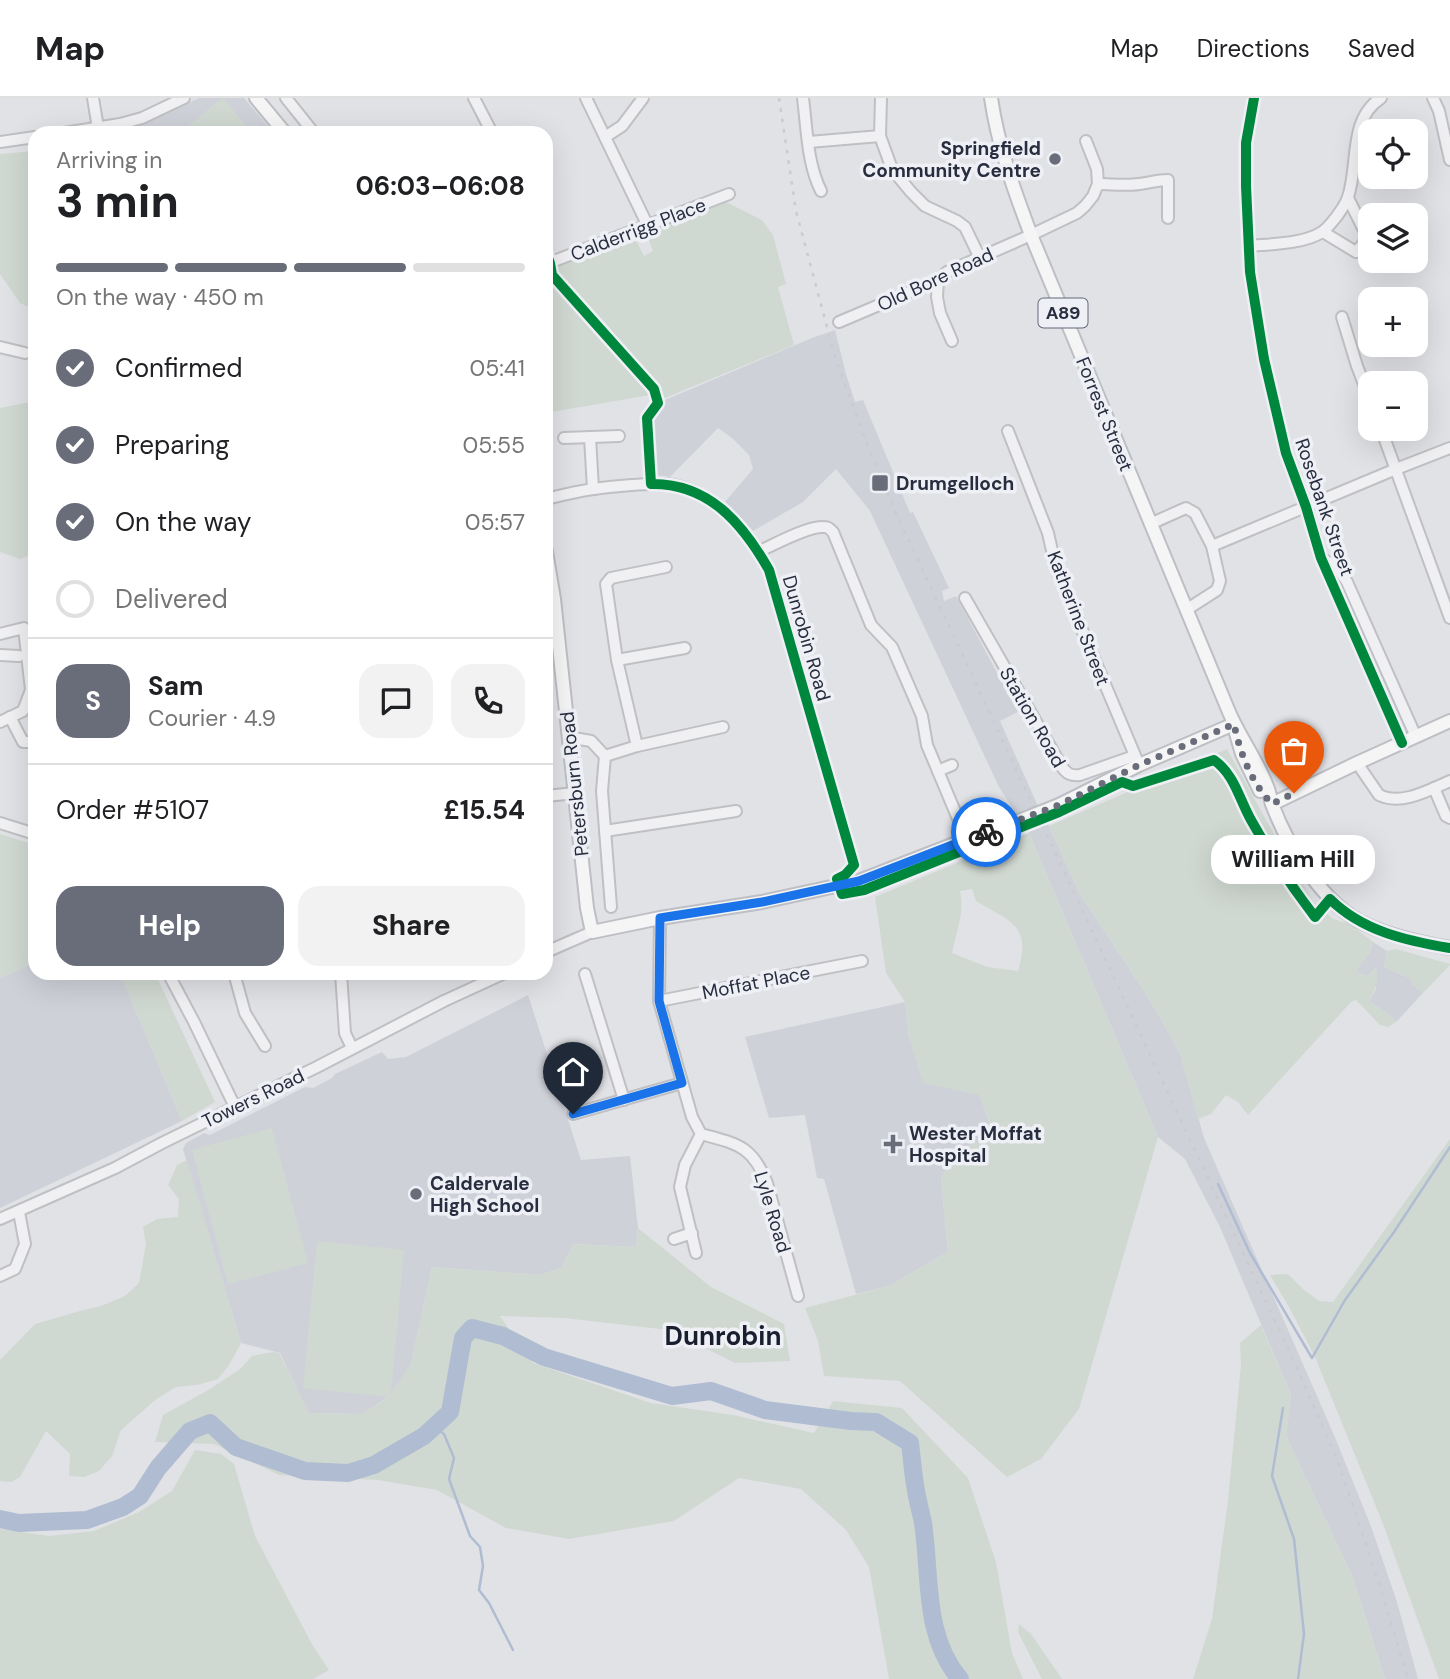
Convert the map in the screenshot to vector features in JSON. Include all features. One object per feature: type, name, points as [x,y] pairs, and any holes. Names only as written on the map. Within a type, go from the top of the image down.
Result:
[{"type":"main road","points":[[257,98],[279,126]]},
{"type":"main road","name":"Forrest Street","points":[[991,98],[995,126],[1009,177],[1031,235],[1234,724],[1242,754],[1260,792],[1272,804],[1284,832],[1309,874],[1338,906],[1365,925],[1415,942],[1450,948]]},
{"type":"main road","name":"Petersburn Road","points":[[553,593],[553,619]]},
{"type":"main road","name":"Petersburn Road","points":[[553,645],[568,737],[592,932]]},
{"type":"main road","points":[[1272,804],[1357,762],[1450,721]]},
{"type":"main road","points":[[592,932],[762,902],[859,881],[1059,805],[1136,760],[1234,724]]},
{"type":"street","points":[[93,98],[99,126]]},
{"type":"street","points":[[110,126],[142,118],[184,98]]},
{"type":"street","points":[[286,98],[308,126]]},
{"type":"street","points":[[474,98],[488,126]]},
{"type":"street","points":[[586,98],[647,224]]},
{"type":"street","points":[[605,137],[622,126],[643,98]]},
{"type":"street","points":[[803,98],[811,166],[821,191]]},
{"type":"street","points":[[881,98],[880,136],[892,169],[925,206],[965,227],[980,258]]},
{"type":"street","name":"Rosebank Street","points":[[1254,98],[1246,143],[1246,186],[1250,272],[1264,359],[1286,453],[1321,558],[1402,743]]},
{"type":"street","points":[[1249,246],[1294,241],[1323,232],[1332,222],[1348,198],[1359,126],[1374,102],[1381,98]]},
{"type":"street","points":[[1433,98],[1439,111],[1450,160]]},
{"type":"street","points":[[809,142],[880,136]]},
{"type":"street","points":[[1,139],[28,137]]},
{"type":"street","points":[[1086,141],[1097,169],[1098,184],[1134,185],[1153,180],[1168,180],[1168,218]]},
{"type":"street","name":"Old Bore Road","points":[[839,322],[939,280],[947,272],[1077,212],[1093,196],[1098,184]]},
{"type":"street","name":"Calderrigg Place","points":[[553,258],[729,194]]},
{"type":"street","points":[[1323,232],[1356,252],[1368,238],[1348,198]]},
{"type":"street","points":[[939,280],[937,297],[940,313],[952,341]]},
{"type":"street","points":[[1342,317],[1359,371]]},
{"type":"street","points":[[0,347],[25,352]]},
{"type":"street","name":"Katherine Street","points":[[1008,431],[1048,533],[1056,568],[1136,760]]},
{"type":"street","points":[[564,438],[619,436]]},
{"type":"street","points":[[590,437],[593,489]]},
{"type":"street","points":[[1386,441],[1450,618]]},
{"type":"street","points":[[1212,546],[1450,448]]},
{"type":"street","name":"Dunrobin Road","points":[[553,498],[593,489],[664,484],[688,489],[718,505],[743,530],[769,570],[854,865]]},
{"type":"street","points":[[1150,524],[1186,508],[1195,513],[1212,546],[1220,581],[1217,590],[1186,610]]},
{"type":"street","points":[[758,552],[811,529],[828,528],[832,532],[871,625],[892,647],[922,716],[927,744],[959,821]]},
{"type":"street","name":"Rosebank Street","points":[[1321,558],[1337,567],[1347,582],[1416,737]]},
{"type":"street","points":[[637,746],[617,660],[606,584],[611,578],[666,567]]},
{"type":"street","name":"Station Road","points":[[965,598],[1067,773],[1080,775],[1136,760]]},
{"type":"street","points":[[0,634],[24,628],[28,663]]},
{"type":"street","points":[[617,660],[685,648]]},
{"type":"street","points":[[0,655],[19,656]]},
{"type":"street","points":[[28,698],[23,711],[5,720],[23,742],[28,742]]},
{"type":"street","points":[[605,756],[723,727]]},
{"type":"street","points":[[568,737],[591,741],[605,756],[601,791],[611,907]]},
{"type":"street","points":[[1357,762],[1379,795],[1384,797],[1415,796],[1450,781]]},
{"type":"street","points":[[938,771],[952,765]]},
{"type":"street","points":[[1434,788],[1446,816],[1450,818]]},
{"type":"street","points":[[553,795],[575,793]]},
{"type":"street","points":[[605,831],[736,811]]},
{"type":"street","points":[[0,823],[28,832]]},
{"type":"street","points":[[660,918],[659,1001],[692,1117],[701,1134],[685,1165],[680,1187],[696,1253]]},
{"type":"street","points":[[553,949],[592,932]]},
{"type":"street","name":"Moffat Place","points":[[659,1001],[855,959]]},
{"type":"street","points":[[585,974],[624,1100]]},
{"type":"street","points":[[172,980],[235,1107]]},
{"type":"street","points":[[236,980],[245,1013],[265,1046]]},
{"type":"street","points":[[341,980],[345,1033],[352,1048]]},
{"type":"street","name":"Towers Road","points":[[0,1219],[115,1168],[491,980]]},
{"type":"street","points":[[573,1114],[682,1083]]},
{"type":"street","name":"Lyle Road","points":[[701,1134],[737,1144],[749,1152],[762,1170],[798,1296]]},
{"type":"street","points":[[0,1276],[15,1269],[25,1244],[19,1212]]},
{"type":"street","points":[[674,1239],[692,1233]]},
{"type":"shaded area","points":[[199,98],[244,98],[268,126],[136,126]]},
{"type":"shaded area","points":[[223,98],[246,126],[188,126]]},
{"type":"shaded area","points":[[28,152],[28,307],[20,303],[0,274],[0,154]]},
{"type":"shaded area","points":[[724,201],[762,220],[773,235],[786,284],[778,287],[794,345],[660,400],[650,395],[553,412],[553,266],[627,238],[637,242],[644,256],[653,251],[648,238],[651,229]]},
{"type":"shaded area","points":[[835,330],[855,402],[863,400],[910,513],[913,512],[949,588],[942,591],[944,601],[956,596],[1018,712],[1000,721],[1037,804],[1080,894],[1150,1000],[1180,1053],[1204,1138],[1334,1435],[1372,1529],[1397,1602],[1418,1679],[1385,1679],[1353,1578],[1286,1436],[1291,1395],[1220,1227],[1185,1159],[1158,1137],[1029,833],[999,787],[870,511],[836,469],[803,502],[753,531],[725,502],[753,469],[749,455],[718,428],[670,477],[650,474],[647,418],[658,403]]},
{"type":"shaded area","points":[[28,402],[28,556],[20,559],[0,552],[0,408]]},
{"type":"shaded area","points":[[1227,749],[1313,901],[1333,919],[1350,924],[1373,942],[1370,952],[1356,970],[1368,976],[1376,967],[1376,985],[1369,1001],[1396,1022],[1388,1027],[1380,1025],[1356,1000],[1351,1002],[1248,1115],[1238,1102],[1226,1095],[1211,1114],[1198,1119],[1180,1053],[1150,1000],[1080,894],[1049,826]]},
{"type":"shaded area","points":[[1029,833],[1158,1137],[1079,1409],[1041,1459],[1007,1477],[900,1381],[824,1376],[818,1341],[805,1308],[889,1286],[948,1252],[941,1179],[956,1150],[994,1137],[980,1095],[923,1083],[909,1038],[905,1002],[886,973],[875,897]],"holes":[[[972,889],[976,901],[1008,920],[1020,934],[1022,955],[1018,971],[987,967],[952,953],[961,915],[960,891]]]},
{"type":"shaded area","points":[[0,834],[28,843],[28,965],[0,978]]},
{"type":"shaded area","points":[[1373,942],[1387,951],[1384,967],[1410,978],[1412,984],[1423,993],[1396,1022],[1369,1001],[1376,989],[1375,968],[1368,976],[1356,970],[1370,952]]},
{"type":"shaded area","points":[[1396,949],[1450,965],[1423,993],[1412,984],[1410,978],[1384,967],[1387,951]]},
{"type":"shaded area","points":[[28,965],[28,980],[123,980],[182,1121],[0,1208],[0,978]]},
{"type":"shaded area","points":[[123,980],[158,980],[215,1102],[182,1121]]},
{"type":"shaded area","name":"Caldervale High School","points":[[528,995],[581,1160],[630,1156],[638,1228],[636,1247],[574,1244],[561,1268],[541,1275],[432,1267],[411,1364],[390,1396],[362,1414],[308,1413],[280,1353],[241,1343],[183,1149],[186,1143],[204,1133],[210,1135],[305,1087],[313,1088],[335,1074],[382,1052],[388,1059],[406,1057]]},
{"type":"shaded area","name":"Wester Moffat Hospital","points":[[905,1002],[909,1038],[980,1095],[994,1137],[956,1150],[941,1179],[948,1252],[889,1286],[856,1294],[824,1179],[817,1178],[805,1115],[769,1118],[745,1037]]},
{"type":"shaded area","points":[[272,1128],[308,1263],[228,1284],[192,1150]]},
{"type":"shaded area","points":[[1450,1139],[1450,1679],[1439,1679],[1383,1524],[1315,1357],[1270,1275],[1288,1274],[1319,1301],[1333,1302]]},
{"type":"shaded area","points":[[187,1160],[241,1343],[229,1365],[218,1379],[176,1387],[155,1400],[121,1430],[112,1456],[99,1471],[84,1477],[69,1476],[70,1454],[46,1431],[20,1477],[11,1482],[0,1481],[0,1360],[35,1324],[101,1306],[125,1296],[139,1283],[146,1244],[143,1227],[157,1219],[178,1217],[179,1199],[168,1185],[177,1165]]},
{"type":"shaded area","points":[[638,1228],[711,1287],[784,1324],[790,1361],[735,1363],[669,1330],[564,1318],[500,1316],[533,1363],[651,1403],[733,1415],[814,1433],[833,1401],[902,1408],[968,1478],[996,1562],[1012,1653],[1023,1679],[889,1679],[869,1567],[846,1530],[801,1489],[739,1478],[674,1521],[569,1539],[506,1528],[437,1490],[378,1480],[279,1475],[214,1444],[155,1442],[163,1415],[210,1389],[240,1369],[252,1356],[279,1353],[309,1413],[362,1414],[389,1397],[303,1388],[317,1241],[404,1250],[391,1394],[411,1364],[432,1267],[541,1275],[561,1268],[574,1244],[636,1247]]},
{"type":"shaded area","points":[[1261,1325],[1291,1395],[1286,1436],[1353,1578],[1385,1679],[1193,1679],[1212,1619],[1228,1500],[1241,1365],[1240,1343]]},
{"type":"shaded area","points":[[195,1450],[221,1454],[234,1464],[255,1536],[313,1646],[329,1670],[313,1679],[0,1679],[0,1529],[49,1536],[94,1531],[139,1512],[172,1491]]},
{"type":"shaded area","points":[[1019,1624],[1031,1634],[1062,1679],[1042,1679],[1018,1632]]},
{"type":"waterway","points":[[1218,1184],[1250,1253],[1312,1358],[1345,1300],[1450,1147]]},
{"type":"waterway","points":[[0,1519],[19,1523],[87,1520],[123,1507],[140,1496],[158,1468],[190,1431],[210,1423],[236,1447],[305,1471],[348,1473],[374,1465],[424,1436],[450,1412],[463,1338],[472,1328],[503,1336],[544,1357],[672,1396],[711,1391],[765,1410],[876,1422],[910,1443],[923,1523],[934,1625],[948,1662],[960,1679]]},
{"type":"waterway","points":[[1283,1408],[1272,1476],[1294,1539],[1304,1634],[1298,1679]]},
{"type":"waterway","points":[[434,1427],[444,1434],[454,1458],[449,1479],[470,1536],[480,1547],[483,1566],[479,1590],[489,1603],[513,1650]]},
{"type":"railway","points":[[779,98],[796,211],[835,357],[870,452],[896,513],[1297,1368],[1338,1462],[1408,1679]]},
{"type":"cycle path","points":[[1254,98],[1246,143],[1246,186],[1250,272],[1264,359],[1286,453],[1321,558],[1402,743]]},
{"type":"cycle path","points":[[553,276],[654,389],[658,403],[647,418],[651,484],[690,491],[722,509],[748,537],[769,570],[854,865],[837,879],[842,894],[864,890],[1059,812],[1122,782],[1133,786],[1214,760],[1232,780],[1266,845],[1315,917],[1330,899],[1371,927],[1402,938],[1450,948]]},
{"type":"way so far","points":[[986,832],[1059,805],[1139,765],[1234,724],[1239,747],[1260,792],[1272,804],[1294,793]]},
{"type":"place","name":"Springfield Community Centre","points":[[1055,159]]},
{"type":"place","name":"Drumgelloch","points":[[880,483]]},
{"type":"place","name":"William Hill","points":[[1294,793]]},
{"type":"place","name":"Wester Moffat Hospital","points":[[893,1144]]},
{"type":"place","name":"Caldervale High School","points":[[416,1194]]},
{"type":"district","name":"Dunrobin","points":[[723,1336]]},
{"type":"route","points":[[573,1114],[682,1083],[659,1001],[660,918],[762,902],[859,881],[986,832]]}]
